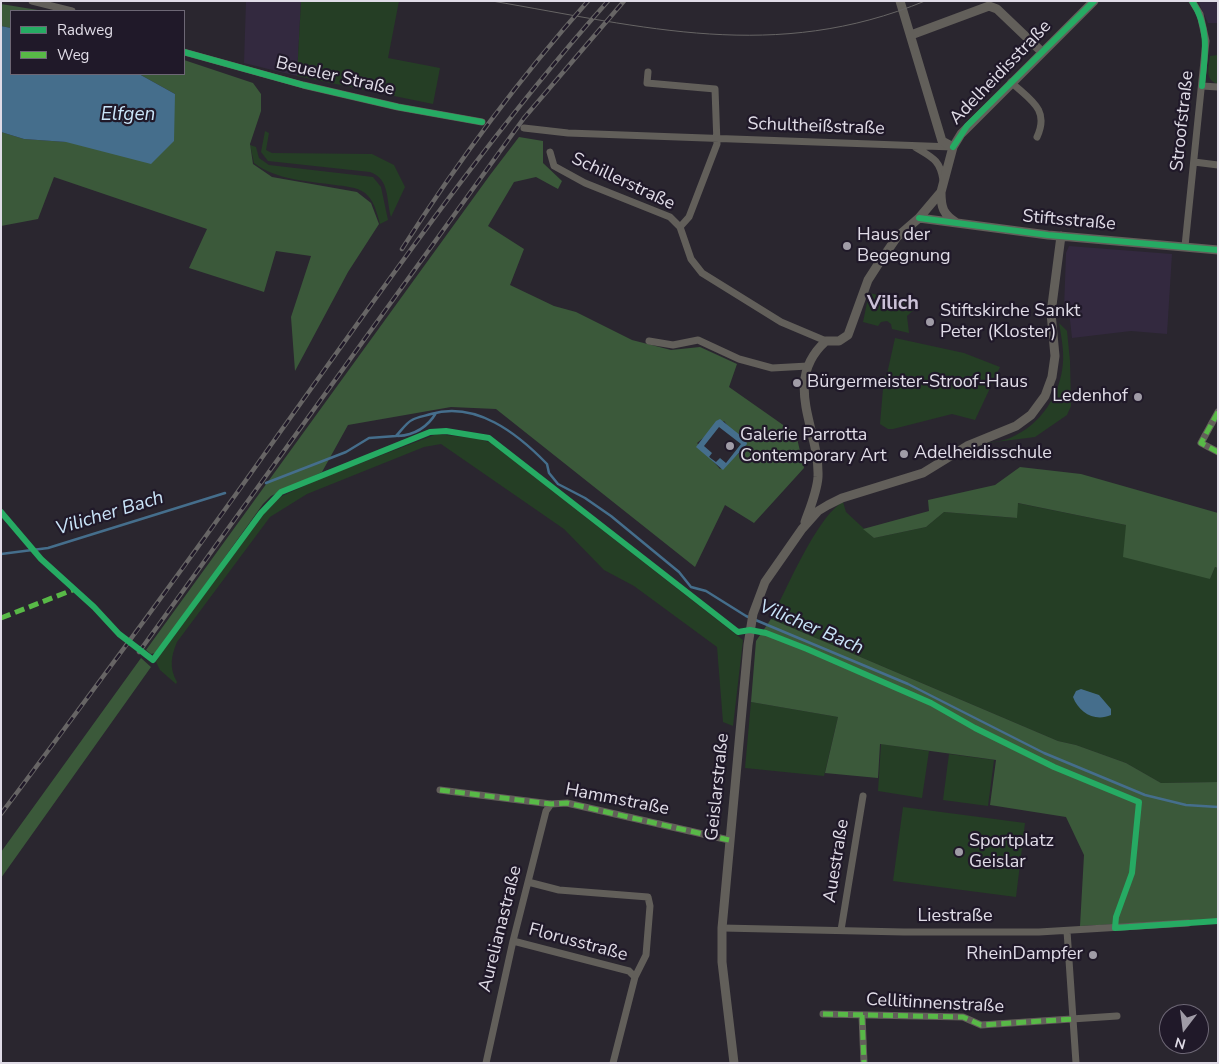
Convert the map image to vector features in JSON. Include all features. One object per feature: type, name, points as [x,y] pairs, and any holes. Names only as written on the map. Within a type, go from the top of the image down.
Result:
[{"type":"street","points":[[32,1],[68,10]]},
{"type":"street","points":[[900,1],[942,141],[954,146]]},
{"type":"street","name":"Adelheidisstraße","points":[[826,341],[840,340],[846,337],[868,280],[897,237],[919,218],[941,192],[954,146],[967,126],[1094,1]]},
{"type":"street","name":"Stroofstraße","points":[[1185,246],[1202,86],[1205,36],[1200,14],[1192,1]]},
{"type":"street","points":[[910,35],[989,6],[997,9],[1042,52]]},
{"type":"street","name":"Beueler Straße","points":[[185,52],[303,85],[398,107],[482,122]]},
{"type":"street","points":[[648,72],[647,83],[715,89],[717,138],[689,217],[680,227]]},
{"type":"street","points":[[1011,82],[1041,110],[1043,124],[1037,137]]},
{"type":"street","points":[[1202,86],[1218,88]]},
{"type":"street","name":"Schultheißstraße","points":[[524,128],[568,132],[954,146]]},
{"type":"street","points":[[914,146],[935,160],[941,167],[944,182]]},
{"type":"street","name":"Schillerstraße","points":[[550,152],[554,166],[570,176],[670,218],[680,227],[691,258],[702,273],[781,322],[826,341]]},
{"type":"street","points":[[1194,162],[1218,165]]},
{"type":"street","points":[[941,192],[942,208],[946,215],[962,225]]},
{"type":"street","name":"Stiftsstraße","points":[[919,218],[1060,236],[1218,250]]},
{"type":"street","points":[[802,529],[818,511],[828,505],[849,496],[924,473],[967,446],[1016,426],[1031,414],[1046,396],[1052,377],[1055,356],[1051,313],[1060,236]]},
{"type":"street","points":[[649,341],[673,345],[698,340],[739,359],[772,368],[808,366]]},
{"type":"street","points":[[802,529],[818,477],[804,400],[804,380],[808,366],[826,341]]},
{"type":"street","points":[[1218,412],[1201,443],[1218,452]]},
{"type":"street","points":[[813,498],[820,505],[828,505]]},
{"type":"street","name":"Geislarstraße","points":[[734,1063],[722,962],[722,928],[751,627],[753,614],[765,582],[802,529]]},
{"type":"street","name":"Hammstraße","points":[[440,790],[551,804],[567,803],[729,840]]},
{"type":"street","name":"Auestraße","points":[[841,930],[863,796]]},
{"type":"street","name":"Aurelianastraße","points":[[486,1063],[513,941],[546,811],[551,804]]},
{"type":"street","points":[[528,882],[559,890],[648,897],[650,906],[646,955],[635,977]]},
{"type":"street","name":"Liestraße","points":[[722,928],[904,932],[1067,931],[1188,923]]},
{"type":"street","points":[[1067,931],[1076,1063]]},
{"type":"street","name":"Florusstraße","points":[[513,941],[629,971],[635,977],[613,1063]]},
{"type":"street","name":"Cellitinnenstraße","points":[[823,1014],[963,1017],[981,1025],[1117,1016]]},
{"type":"street","points":[[862,1015],[864,1063]]},
{"type":"shaded area","points":[[246,1],[301,1],[297,76],[244,63]]},
{"type":"shaded area","points":[[1198,1],[1218,1],[1218,23],[1208,23]]},
{"type":"shaded area","points":[[1069,246],[1172,254],[1167,334],[1131,331],[1072,338],[1069,311],[1064,309],[1066,253]]},
{"type":"green space","points":[[301,1],[399,1],[388,58],[440,68],[433,104],[297,76]]},
{"type":"green space","points":[[1,4],[38,10],[10,10],[10,28],[1,26]]},
{"type":"green space","points":[[1218,55],[1218,84],[1211,79],[1208,73],[1210,56]]},
{"type":"green space","points":[[185,60],[253,83],[261,94],[261,111],[250,144],[253,164],[272,177],[357,192],[371,203],[379,224],[348,272],[295,371],[291,317],[311,256],[276,251],[264,292],[189,268],[207,229],[54,177],[38,219],[1,226],[1,132],[24,139],[66,142],[175,94],[141,75],[185,75]]},
{"type":"green space","points":[[265,131],[269,133],[266,150],[272,153],[372,154],[394,165],[405,187],[391,217],[386,190],[381,179],[376,175],[370,172],[268,161],[261,152]]},
{"type":"green space","points":[[519,137],[543,141],[543,163],[562,181],[558,189],[536,177],[514,182],[488,226],[524,249],[510,285],[554,306],[576,312],[632,340],[671,350],[700,347],[737,364],[729,387],[796,434],[804,468],[754,523],[725,505],[695,567],[496,409],[451,407],[348,425],[322,472],[271,496],[263,504],[156,653],[151,654],[146,650]],"holes":[[[724,421],[745,448],[720,469],[697,443]]]},
{"type":"green space","points":[[250,145],[256,147],[259,158],[269,165],[373,177],[381,187],[388,220],[380,224],[371,199],[358,189],[293,179],[263,169],[254,163]]},
{"type":"green space","points":[[869,293],[917,304],[916,308],[907,316],[909,333],[892,329],[891,324],[887,321],[881,322],[878,326],[863,322]]},
{"type":"green space","points":[[1059,323],[1067,331],[1070,361],[1071,406],[1067,415],[1035,437],[980,444],[1007,439],[1021,432],[1040,417],[1054,397],[1063,362]]},
{"type":"green space","points":[[895,338],[964,353],[1000,367],[975,420],[952,414],[893,429],[888,429],[880,424],[884,377],[887,374]]},
{"type":"green space","points":[[437,434],[480,439],[491,443],[743,640],[733,726],[723,722],[717,647],[634,586],[604,570],[564,529],[441,444],[424,447],[307,494],[270,517],[177,642],[172,662],[176,684],[160,670],[156,662],[160,654],[269,507],[278,498],[319,479]]},
{"type":"green space","points":[[1020,467],[1081,474],[1218,513],[1218,568],[1215,567],[1210,579],[1123,557],[1126,525],[1018,503],[1017,518],[944,512],[926,527],[874,538],[863,529],[929,511],[928,500],[995,485]]},
{"type":"green space","points":[[843,502],[846,512],[874,538],[926,527],[944,512],[1016,518],[1017,503],[1126,525],[1210,579],[1215,567],[1218,568],[1218,782],[1161,783],[1126,763],[1076,745],[1058,741],[771,619],[813,538],[833,510]]},
{"type":"green space","points":[[771,619],[1058,741],[1076,745],[1126,763],[1161,783],[1218,782],[1218,919],[1080,926],[1084,855],[1066,817],[990,805],[996,760],[880,744],[878,778],[825,773],[838,717],[751,702],[756,641]]},
{"type":"green space","points":[[141,658],[151,667],[1,878],[1,852]]},
{"type":"green space","points":[[751,702],[838,717],[824,776],[745,768]]},
{"type":"green space","points":[[881,744],[929,751],[922,798],[878,791]]},
{"type":"green space","points":[[949,754],[994,760],[988,806],[943,800]]},
{"type":"green space","name":"Sportplatz Geislar","points":[[903,807],[1025,823],[1016,897],[893,881]]},
{"type":"water","name":"Elfgen","points":[[1,26],[10,28],[10,75],[141,75],[175,94],[174,141],[151,164],[66,142],[24,139],[1,132]]},
{"type":"water","points":[[720,419],[746,440],[747,444],[723,470],[696,447],[716,421]],"holes":[[[719,427],[741,444],[726,463],[720,458],[716,462],[709,457],[712,453],[704,446]]]},
{"type":"water","points":[[1081,689],[1099,695],[1111,709],[1111,715],[1094,717],[1083,712],[1073,697],[1076,691]]},
{"type":"waterway","name":"Vilicher Bach","points":[[266,483],[346,452],[369,438],[396,436],[408,423],[419,417],[448,411],[480,416],[495,422],[523,441],[547,464],[549,473],[558,484],[585,498],[611,516],[679,572],[691,587],[706,591],[746,616],[908,684],[1044,753],[1145,795],[1186,805],[1218,807]]},
{"type":"waterway","name":"Vilicher Bach","points":[[398,436],[420,430],[429,423],[436,413]]},
{"type":"waterway","name":"Vilicher Bach","points":[[1,554],[48,548],[225,493]]},
{"type":"tram line","points":[[492,1],[657,29],[710,34],[762,35],[816,31],[870,20],[925,1]]},
{"type":"railway","points":[[402,249],[490,121],[562,30],[588,1]]},
{"type":"railway","points":[[1,814],[176,578],[437,213],[520,105],[608,1]]},
{"type":"railway","points":[[139,652],[524,118],[624,1]]},
{"type":"marked path","points":[[1218,412],[1201,443],[1218,452]]},
{"type":"marked path","points":[[1,618],[75,589]]},
{"type":"marked path","points":[[440,790],[551,804],[567,803],[729,840]]},
{"type":"marked path","points":[[823,1014],[963,1017],[981,1025],[1074,1019]]},
{"type":"marked path","points":[[862,1015],[864,1063]]},
{"type":"cycle path","points":[[953,147],[967,126],[1094,1]]},
{"type":"cycle path","points":[[1192,1],[1202,21],[1204,32],[1205,53],[1202,86]]},
{"type":"cycle path","points":[[185,52],[303,85],[398,107],[482,122]]},
{"type":"cycle path","points":[[919,218],[1048,235],[1218,250]]},
{"type":"cycle path","points":[[1,512],[41,559],[94,607],[119,634],[153,660],[261,513],[281,492],[430,432],[446,431],[489,438],[738,632],[750,630],[766,633],[807,649],[931,703],[975,728],[1054,767],[1139,802],[1132,873],[1116,917],[1115,928],[1218,921]]},
{"type":"place","name":"Haus der Begegnung","points":[[847,246]]},
{"type":"place","name":"Stiftskirche Sankt Peter (Kloster)","points":[[930,322]]},
{"type":"place","name":"Bürgermeister-Stroof-Haus","points":[[797,383]]},
{"type":"place","name":"Ledenhof","points":[[1138,397]]},
{"type":"place","name":"Galerie Parrotta Contemporary Art","points":[[730,446]]},
{"type":"place","name":"Adelheidisschule","points":[[904,454]]},
{"type":"place","name":"Sportplatz Geislar","points":[[959,852]]},
{"type":"place","name":"RheinDampfer","points":[[1093,955]]},
{"type":"district","name":"Vilich","points":[[893,304]]}]
